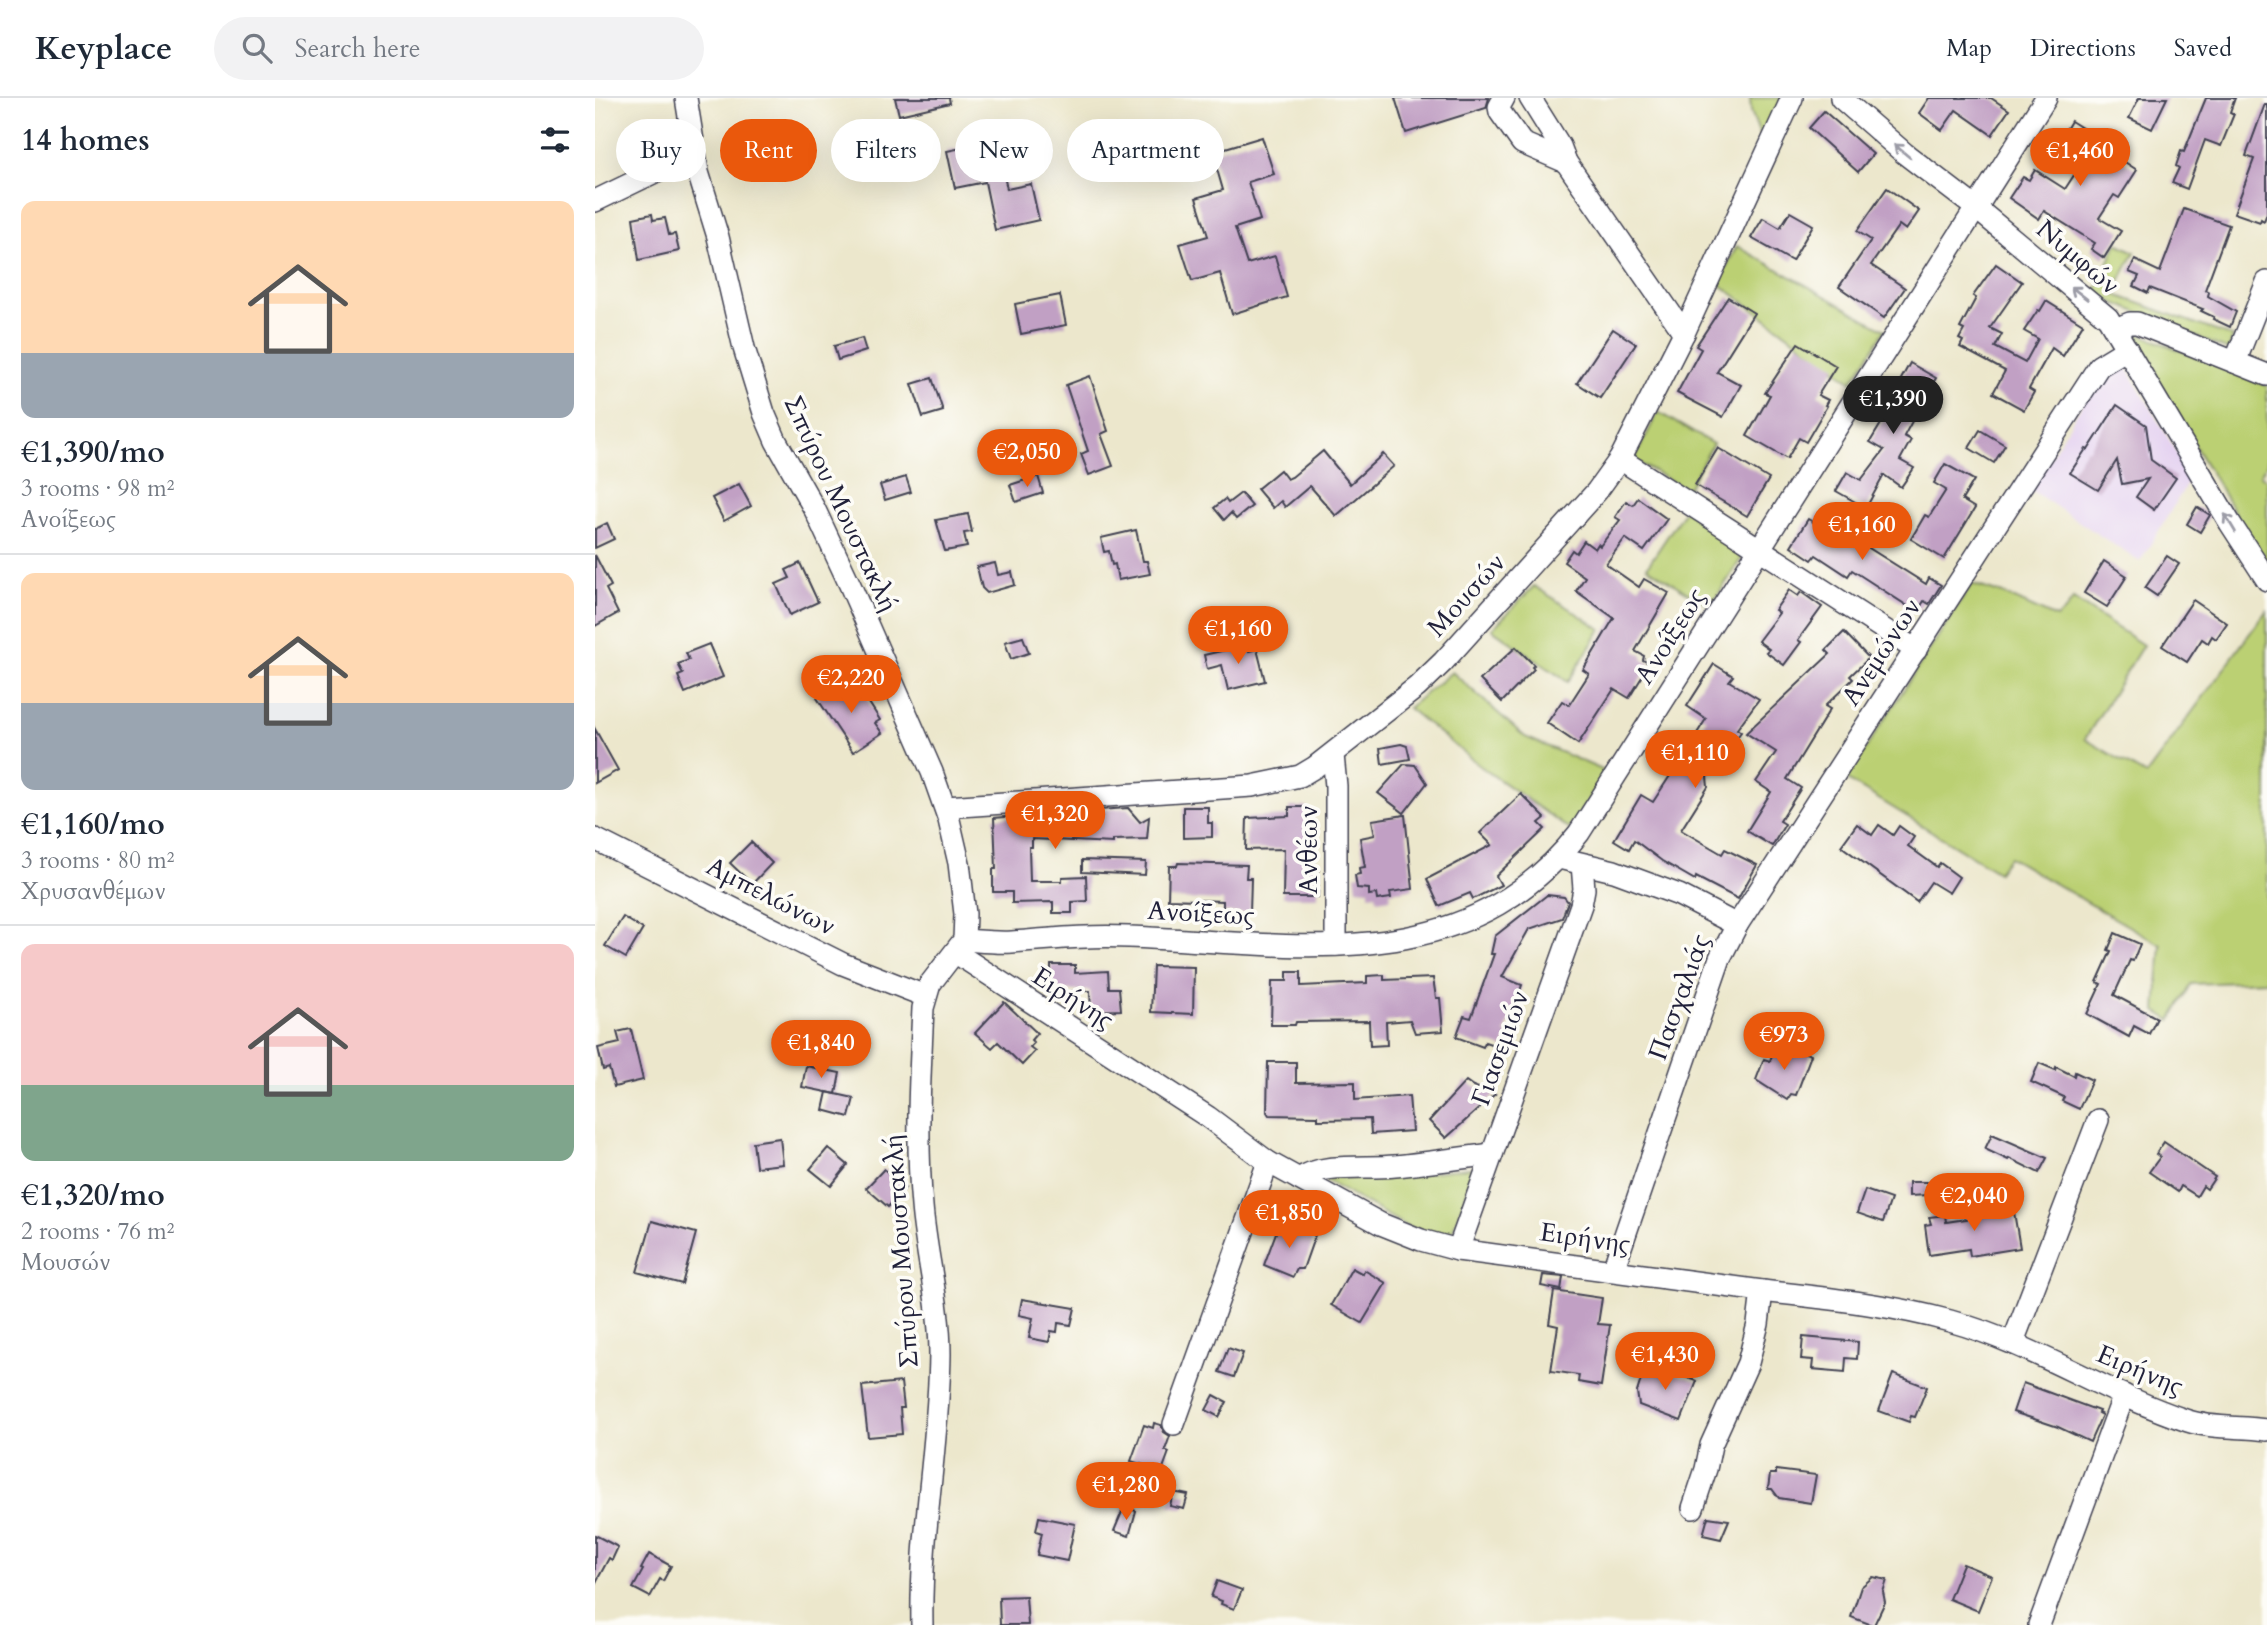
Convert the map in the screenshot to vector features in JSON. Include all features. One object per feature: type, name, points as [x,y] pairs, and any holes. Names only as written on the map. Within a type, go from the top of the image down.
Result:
[{"type":"street","name":"Σπύρου Μουστακλή","points":[[686,98],[689,119]]},
{"type":"street","points":[[1504,98],[1499,107],[1500,112],[1522,144],[1566,162]]},
{"type":"street","points":[[1530,98],[1560,146],[1566,162],[1684,333]]},
{"type":"street","name":"Μουσών","points":[[946,807],[1252,786],[1300,776],[1333,755],[1417,687],[1443,662],[1597,491],[1620,459],[1684,333],[1793,98]]},
{"type":"street","name":"Νυμφών","points":[[1841,98],[1904,153],[2102,311],[2116,329],[2230,523],[2267,580]]},
{"type":"street","name":"Ανοίξεως","points":[[960,947],[1061,937],[1113,936],[1228,943],[1336,945],[1408,939],[1458,924],[1512,895],[1541,875],[1579,833],[2046,98]]},
{"type":"street","points":[[595,201],[634,182]]},
{"type":"street","name":"Σπύρου Μουστακλή","points":[[702,182],[728,272],[744,348],[764,413],[776,442],[815,510],[850,584],[946,807],[958,863],[965,914],[960,947],[933,979],[925,996],[920,1179],[924,1227],[937,1302],[940,1353],[922,1575],[922,1625]]},
{"type":"street","points":[[2235,362],[2267,282]]},
{"type":"street","points":[[2116,329],[2137,323],[2267,375]]},
{"type":"street","name":"Ανεμώνων","points":[[1737,925],[2099,366],[2127,349]]},
{"type":"street","points":[[1620,459],[1916,650]]},
{"type":"street","name":"Ανθέων","points":[[1333,755],[1336,786],[1336,945]]},
{"type":"street","name":"Αμπελώνων","points":[[595,839],[843,964],[925,996]]},
{"type":"street","name":"Πασχαλιάς","points":[[1559,858],[1613,871],[1679,895],[1737,925],[1720,958],[1613,1270]]},
{"type":"street","name":"Γιασεμιών","points":[[1458,1250],[1581,905],[1584,889],[1582,864]]},
{"type":"street","name":"Ειρήνης","points":[[960,947],[1208,1117],[1268,1162],[1381,1224],[1412,1237],[1458,1250],[1871,1303],[1950,1321],[2013,1342],[2124,1395],[2200,1424],[2267,1430]]},
{"type":"street","points":[[2013,1342],[2098,1120]]},
{"type":"street","points":[[1299,1179],[1322,1169],[1396,1166],[1492,1154]]},
{"type":"street","points":[[1174,1424],[1268,1162]]},
{"type":"street","points":[[1693,1508],[1711,1445],[1748,1363],[1758,1324],[1762,1290]]},
{"type":"street","points":[[2039,1625],[2124,1395]]},
{"type":"shaded area","points":[[2126,366],[2191,477],[2140,562],[2031,490],[2095,383]]},
{"type":"green space","points":[[1750,98],[1785,98],[1763,144],[1751,111]]},
{"type":"green space","points":[[2117,243],[2135,252],[2113,294],[2233,337],[2228,350],[2110,301],[2096,290]]},
{"type":"green space","points":[[1737,246],[1885,330],[1852,382],[1718,283]]},
{"type":"green space","points":[[2135,332],[2267,386],[2267,464],[2260,475],[2267,480],[2267,566],[2131,340]]},
{"type":"green space","points":[[1658,412],[1713,444],[1687,490],[1634,460]]},
{"type":"green space","points":[[1685,510],[1747,550],[1710,607],[1647,567]]},
{"type":"green space","points":[[1972,584],[2006,595],[2056,618],[2066,610],[2073,599],[2143,645],[2085,739],[2146,775],[2267,610],[2267,981],[2191,984],[2171,1020],[2156,1011],[2161,945],[2009,857],[1998,872],[1846,779]]},
{"type":"green space","points":[[1534,586],[1601,629],[1568,682],[1492,629]]},
{"type":"green space","points":[[1452,672],[1525,737],[1607,772],[1569,829],[1484,769],[1408,708]]},
{"type":"green space","points":[[1468,1168],[1474,1172],[1452,1232],[1441,1236],[1408,1227],[1325,1180],[1327,1177],[1374,1179]]},
{"type":"building","points":[[895,98],[949,98],[950,103],[899,115]]},
{"type":"building","points":[[1395,98],[1489,98],[1486,108],[1406,133]]},
{"type":"building","points":[[1929,98],[1991,98],[2009,110],[1992,135],[1956,110],[1942,130],[1919,113]]},
{"type":"building","points":[[2139,98],[2167,98],[2152,129],[2129,118]]},
{"type":"building","points":[[2206,98],[2235,98],[2230,112],[2234,114],[2221,146],[2205,140],[2187,189],[2172,183],[2179,168],[2176,166],[2181,151],[2184,152]]},
{"type":"building","points":[[2265,104],[2267,213],[2264,221],[2261,219],[2260,222],[2234,213],[2254,159],[2246,156]]},
{"type":"building","points":[[1824,111],[1873,154],[1858,172],[1809,128]]},
{"type":"building","points":[[2071,121],[2114,148],[2111,153],[2137,170],[2119,198],[2114,195],[2099,218],[2121,231],[2104,258],[2091,249],[2095,243],[2044,211],[2039,219],[2009,198],[2023,177],[2029,180],[2035,170],[2065,189],[2080,166],[2054,150]]},
{"type":"building","points":[[1262,137],[1274,174],[1248,182],[1260,220],[1235,228],[1247,264],[1275,256],[1287,297],[1232,314],[1220,273],[1192,281],[1180,244],[1208,236],[1196,198],[1223,190],[1221,182],[1224,182],[1224,148]]},
{"type":"building","points":[[955,149],[955,182],[985,182],[955,188],[947,151]]},
{"type":"building","points":[[985,182],[1005,182],[1007,189],[1031,184],[1039,220],[995,230]]},
{"type":"building","points":[[1887,188],[1919,211],[1906,230],[1899,225],[1871,265],[1905,288],[1884,318],[1839,287],[1871,240],[1857,231]]},
{"type":"building","points":[[2184,209],[2229,225],[2205,290],[2209,292],[2208,296],[2236,312],[2230,327],[2201,311],[2203,309],[2150,288],[2148,293],[2134,286],[2139,276],[2129,272],[2135,260],[2160,272]]},
{"type":"building","points":[[1790,212],[1813,225],[1792,261],[1751,238],[1763,218],[1780,228]]},
{"type":"building","points":[[652,214],[653,220],[665,218],[669,235],[675,234],[679,251],[639,260],[633,218]]},
{"type":"building","points":[[1996,264],[2022,282],[1990,328],[2002,334],[1995,347],[2025,363],[2038,339],[2024,331],[2046,301],[2083,324],[2063,356],[2052,348],[2029,389],[2034,392],[2024,410],[1993,393],[2005,371],[1960,347],[1963,341],[1959,339],[1964,330],[1960,328],[1976,298],[1973,296]]},
{"type":"building","points":[[1060,295],[1066,325],[1021,334],[1015,304]]},
{"type":"building","points":[[1728,297],[1754,313],[1717,372],[1741,385],[1723,417],[1677,393],[1701,349],[1696,346]]},
{"type":"building","points":[[1613,329],[1636,344],[1600,398],[1577,383]]},
{"type":"building","points":[[862,338],[866,351],[838,360],[834,346]]},
{"type":"building","points":[[1798,343],[1836,366],[1818,395],[1828,400],[1825,405],[1827,406],[1806,442],[1799,438],[1787,459],[1747,436],[1770,395],[1765,393]]},
{"type":"building","points":[[1910,363],[1936,378],[1929,390],[1935,393],[1922,415],[1917,412],[1904,436],[1911,440],[1900,460],[1914,468],[1901,487],[1884,475],[1866,508],[1836,491],[1847,472],[1861,480],[1884,450],[1870,442],[1890,409],[1882,405],[1891,389],[1894,392]]},
{"type":"building","points":[[1090,376],[1108,431],[1101,434],[1113,466],[1089,475],[1081,454],[1088,451],[1066,385]]},
{"type":"building","points":[[932,378],[943,411],[923,417],[912,384]]},
{"type":"building","points":[[2117,405],[2146,425],[2151,460],[2176,478],[2154,510],[2136,497],[2148,479],[2122,484],[2117,460],[2098,490],[2070,473]]},
{"type":"building","points":[[1980,430],[2005,445],[1994,463],[1969,448]]},
{"type":"building","points":[[1718,448],[1769,479],[1747,516],[1695,485]]},
{"type":"building","points":[[1323,451],[1350,484],[1383,454],[1394,466],[1336,516],[1310,486],[1285,507],[1281,501],[1273,508],[1257,489],[1280,470],[1287,479],[1292,477]]},
{"type":"building","points":[[1945,464],[1974,480],[1962,500],[1975,508],[1944,559],[1911,539],[1925,515],[1929,517],[1946,490],[1934,483]]},
{"type":"building","points":[[1038,476],[1043,493],[1016,502],[1010,485]]},
{"type":"building","points":[[906,477],[911,492],[885,500],[880,485]]},
{"type":"building","points":[[739,484],[751,506],[724,521],[712,498]]},
{"type":"building","points":[[1241,493],[1252,506],[1236,519],[1231,513],[1224,520],[1214,508],[1225,499],[1228,503]]},
{"type":"building","points":[[1638,498],[1667,519],[1644,551],[1625,538],[1606,564],[1639,587],[1644,579],[1669,593],[1635,651],[1644,656],[1643,660],[1650,664],[1629,698],[1614,689],[1578,744],[1547,723],[1562,701],[1569,705],[1589,674],[1583,670],[1614,618],[1576,591],[1585,577],[1564,562],[1572,550],[1576,553],[1584,541],[1595,549],[1598,544],[1600,546],[1620,520],[1615,517],[1626,501],[1633,505]]},
{"type":"building","points":[[2197,507],[2210,515],[2200,532],[2187,524]]},
{"type":"building","points":[[1819,513],[1836,523],[1834,526],[1926,584],[1929,578],[1941,585],[1929,604],[1924,601],[1917,612],[1852,570],[1848,576],[1816,555],[1812,560],[1791,546],[1808,519],[1813,522]]},
{"type":"building","points":[[968,514],[972,532],[964,533],[967,547],[945,551],[936,520]]},
{"type":"building","points":[[607,523],[614,539],[595,548],[595,529]]},
{"type":"building","points":[[1136,530],[1143,561],[1147,561],[1150,574],[1118,580],[1115,564],[1112,565],[1109,551],[1104,552],[1101,538]]},
{"type":"building","points":[[595,555],[611,586],[606,589],[618,613],[595,626]]},
{"type":"building","points":[[2167,556],[2179,564],[2157,596],[2145,588]]},
{"type":"building","points":[[2104,561],[2127,576],[2107,607],[2084,593]]},
{"type":"building","points":[[800,563],[818,602],[790,615],[776,584],[790,578],[786,570]]},
{"type":"building","points":[[995,563],[998,575],[1012,572],[1015,585],[987,593],[982,588],[977,567]]},
{"type":"building","points":[[1789,590],[1798,596],[1801,592],[1822,607],[1784,665],[1766,652],[1769,649],[1758,641],[1779,613],[1775,610]]},
{"type":"building","points":[[2193,600],[2227,623],[2216,639],[2212,636],[2208,643],[2202,639],[2187,662],[2162,646]]},
{"type":"building","points":[[1844,632],[1869,658],[1850,676],[1853,679],[1825,706],[1830,709],[1787,779],[1801,788],[1780,821],[1785,824],[1772,846],[1747,831],[1771,792],[1756,782],[1776,752],[1746,733],[1830,654],[1826,650]]},
{"type":"building","points":[[1023,637],[1029,653],[1011,659],[1005,642]]},
{"type":"building","points":[[709,644],[723,677],[685,693],[678,676],[683,674],[678,664],[689,660],[686,653]]},
{"type":"building","points":[[1247,645],[1249,651],[1257,649],[1265,681],[1228,690],[1222,665],[1207,669],[1204,655]]},
{"type":"building","points":[[1516,647],[1534,665],[1534,669],[1502,702],[1480,680]]},
{"type":"building","points":[[1714,664],[1733,676],[1729,681],[1759,699],[1737,729],[1741,732],[1707,777],[1708,787],[1681,830],[1722,854],[1725,849],[1757,865],[1738,899],[1696,877],[1695,880],[1662,861],[1634,840],[1629,849],[1614,840],[1641,795],[1653,802],[1677,765],[1656,749],[1664,736],[1689,746],[1706,719],[1687,706]]},
{"type":"building","points":[[848,678],[860,698],[864,695],[880,720],[875,723],[882,733],[853,752],[817,698]]},
{"type":"building","points":[[595,729],[618,770],[595,783]]},
{"type":"building","points":[[1401,744],[1407,746],[1410,759],[1382,764],[1380,748]]},
{"type":"building","points":[[1404,764],[1415,765],[1427,783],[1404,813],[1378,793]]},
{"type":"building","points":[[1521,794],[1545,818],[1539,823],[1545,829],[1496,876],[1501,885],[1473,899],[1470,893],[1439,906],[1427,879],[1492,845],[1480,833]]},
{"type":"building","points":[[1183,807],[1208,807],[1208,823],[1212,823],[1212,837],[1183,838]]},
{"type":"building","points":[[1289,807],[1307,807],[1307,810],[1310,810],[1310,821],[1315,822],[1314,869],[1319,869],[1318,897],[1283,897],[1284,849],[1246,850],[1247,818],[1289,816]]},
{"type":"building","points":[[1128,808],[1140,822],[1149,817],[1147,839],[1113,840],[1113,843],[1032,839],[1032,847],[1029,847],[1030,881],[1062,881],[1062,877],[1086,876],[1087,901],[1072,902],[1072,913],[1053,913],[1053,902],[1012,903],[1012,892],[993,892],[993,869],[996,869],[994,818],[1072,811],[1096,813],[1099,810]]},
{"type":"building","points":[[1405,815],[1413,889],[1390,892],[1391,898],[1377,900],[1376,894],[1369,895],[1369,889],[1357,888],[1355,875],[1360,874],[1359,868],[1365,867],[1360,838],[1375,835],[1372,820]]},
{"type":"building","points":[[1857,824],[1872,835],[1879,825],[1893,835],[1899,826],[1914,837],[1908,846],[1937,867],[1940,863],[1959,877],[1949,893],[1931,882],[1917,902],[1841,846]]},
{"type":"building","points":[[751,842],[772,863],[752,884],[730,863]]},
{"type":"building","points":[[1082,860],[1146,862],[1145,875],[1082,872]]},
{"type":"building","points":[[1178,863],[1247,865],[1246,878],[1251,878],[1250,913],[1223,913],[1223,901],[1168,899],[1169,866],[1177,866]]},
{"type":"building","points":[[1547,895],[1564,897],[1568,902],[1562,918],[1529,929],[1502,977],[1522,985],[1505,1033],[1509,1034],[1503,1048],[1485,1042],[1483,1047],[1456,1037],[1464,1016],[1471,1018],[1494,954],[1491,954],[1495,936]]},
{"type":"building","points":[[623,917],[643,929],[626,958],[605,946]]},
{"type":"building","points":[[2115,933],[2140,944],[2114,995],[2157,1018],[2149,1034],[2134,1026],[2129,1037],[2087,1014],[2101,984],[2097,982],[2111,951],[2108,950]]},
{"type":"building","points":[[1051,965],[1075,965],[1075,973],[1108,971],[1109,988],[1119,988],[1121,1010],[1091,1011],[1090,991],[1051,991]]},
{"type":"building","points":[[1153,966],[1194,967],[1193,1014],[1151,1012]]},
{"type":"building","points":[[1287,972],[1301,972],[1301,986],[1367,983],[1367,976],[1384,975],[1384,980],[1433,978],[1436,998],[1440,998],[1443,1031],[1415,1033],[1410,1020],[1386,1022],[1387,1045],[1370,1046],[1369,1021],[1271,1025],[1272,981],[1287,981]]},
{"type":"building","points":[[1004,1002],[1037,1033],[1031,1040],[1034,1043],[1030,1047],[1035,1051],[1022,1065],[998,1042],[992,1048],[975,1033]]},
{"type":"building","points":[[631,1029],[643,1080],[614,1087],[609,1068],[603,1070],[598,1048],[620,1043],[617,1032]]},
{"type":"building","points":[[1775,1046],[1790,1052],[1792,1048],[1811,1055],[1796,1095],[1791,1094],[1787,1100],[1756,1080],[1764,1059],[1770,1061]]},
{"type":"building","points":[[1268,1062],[1296,1062],[1296,1083],[1355,1082],[1355,1100],[1409,1096],[1412,1131],[1371,1134],[1370,1119],[1318,1120],[1318,1116],[1269,1115]]},
{"type":"building","points":[[2039,1063],[2055,1070],[2056,1067],[2074,1076],[2075,1072],[2092,1080],[2079,1109],[2062,1101],[2064,1097],[2031,1082]]},
{"type":"building","points":[[806,1066],[840,1073],[836,1094],[802,1087]]},
{"type":"building","points":[[1466,1081],[1495,1094],[1446,1138],[1429,1121]]},
{"type":"building","points":[[827,1092],[854,1098],[849,1117],[823,1110]]},
{"type":"building","points":[[1992,1134],[2047,1158],[2039,1173],[1985,1149]]},
{"type":"building","points":[[780,1138],[783,1164],[756,1167],[753,1142]]},
{"type":"building","points":[[2164,1142],[2215,1177],[2207,1189],[2203,1186],[2197,1196],[2181,1186],[2178,1192],[2149,1172],[2160,1157],[2156,1154]]},
{"type":"building","points":[[828,1148],[848,1165],[831,1186],[810,1169]]},
{"type":"building","points":[[884,1169],[905,1188],[888,1207],[866,1188]]},
{"type":"building","points":[[1909,1182],[1927,1182],[1928,1195],[1909,1196]]},
{"type":"building","points":[[1865,1190],[1891,1199],[1883,1222],[1857,1213]]},
{"type":"building","points":[[2013,1206],[2020,1248],[1970,1256],[1969,1249],[1929,1255],[1925,1225],[1931,1224],[1929,1217],[1945,1215],[1946,1222],[1973,1218],[1972,1213]]},
{"type":"building","points":[[652,1221],[696,1233],[682,1284],[637,1272]]},
{"type":"building","points":[[1280,1222],[1315,1235],[1303,1269],[1297,1269],[1293,1277],[1264,1265]]},
{"type":"building","points":[[1352,1268],[1363,1274],[1364,1270],[1386,1283],[1362,1323],[1331,1305]]},
{"type":"building","points":[[1543,1275],[1563,1277],[1561,1290],[1541,1286]]},
{"type":"building","points":[[1554,1291],[1602,1298],[1598,1324],[1610,1325],[1601,1386],[1578,1382],[1579,1375],[1551,1371],[1558,1326],[1549,1324]]},
{"type":"building","points":[[1022,1299],[1075,1308],[1071,1325],[1058,1323],[1057,1332],[1051,1331],[1049,1342],[1029,1338],[1033,1318],[1019,1315]]},
{"type":"building","points":[[1803,1337],[1858,1342],[1857,1359],[1846,1358],[1845,1372],[1812,1369],[1813,1360],[1801,1359]]},
{"type":"building","points":[[1228,1348],[1243,1353],[1234,1377],[1219,1372]]},
{"type":"building","points":[[1646,1364],[1697,1381],[1681,1421],[1639,1405],[1637,1392]]},
{"type":"building","points":[[1893,1374],[1927,1387],[1915,1417],[1911,1416],[1909,1422],[1879,1411]]},
{"type":"building","points":[[901,1382],[904,1408],[900,1408],[902,1434],[868,1437],[862,1386]]},
{"type":"building","points":[[2023,1383],[2099,1411],[2102,1415],[2090,1442],[2058,1427],[2013,1412]]},
{"type":"building","points":[[1214,1395],[1227,1402],[1219,1417],[1206,1410]]},
{"type":"building","points":[[1154,1423],[1161,1425],[1164,1432],[1170,1436],[1165,1450],[1169,1452],[1162,1471],[1131,1461],[1144,1425],[1153,1428]]},
{"type":"building","points":[[1776,1470],[1816,1475],[1811,1503],[1779,1498],[1772,1489],[1768,1489],[1770,1474],[1776,1474]]},
{"type":"building","points":[[1173,1492],[1188,1495],[1184,1509],[1170,1506]]},
{"type":"building","points":[[1124,1507],[1136,1511],[1129,1536],[1114,1531]]},
{"type":"building","points":[[1039,1517],[1075,1524],[1067,1561],[1037,1555],[1042,1533],[1036,1531]]},
{"type":"building","points":[[1708,1517],[1729,1520],[1721,1539],[1703,1535]]},
{"type":"building","points":[[595,1535],[618,1547],[595,1584]]},
{"type":"building","points":[[649,1554],[671,1566],[650,1597],[633,1588]]},
{"type":"building","points":[[1963,1564],[1992,1576],[1978,1611],[1949,1599]]},
{"type":"building","points":[[1873,1577],[1887,1580],[1883,1592],[1885,1602],[1872,1625],[1851,1617],[1861,1587]]},
{"type":"building","points":[[1217,1581],[1242,1590],[1234,1609],[1211,1597]]},
{"type":"building","points":[[1026,1596],[1028,1625],[1000,1625],[999,1597]]}]
